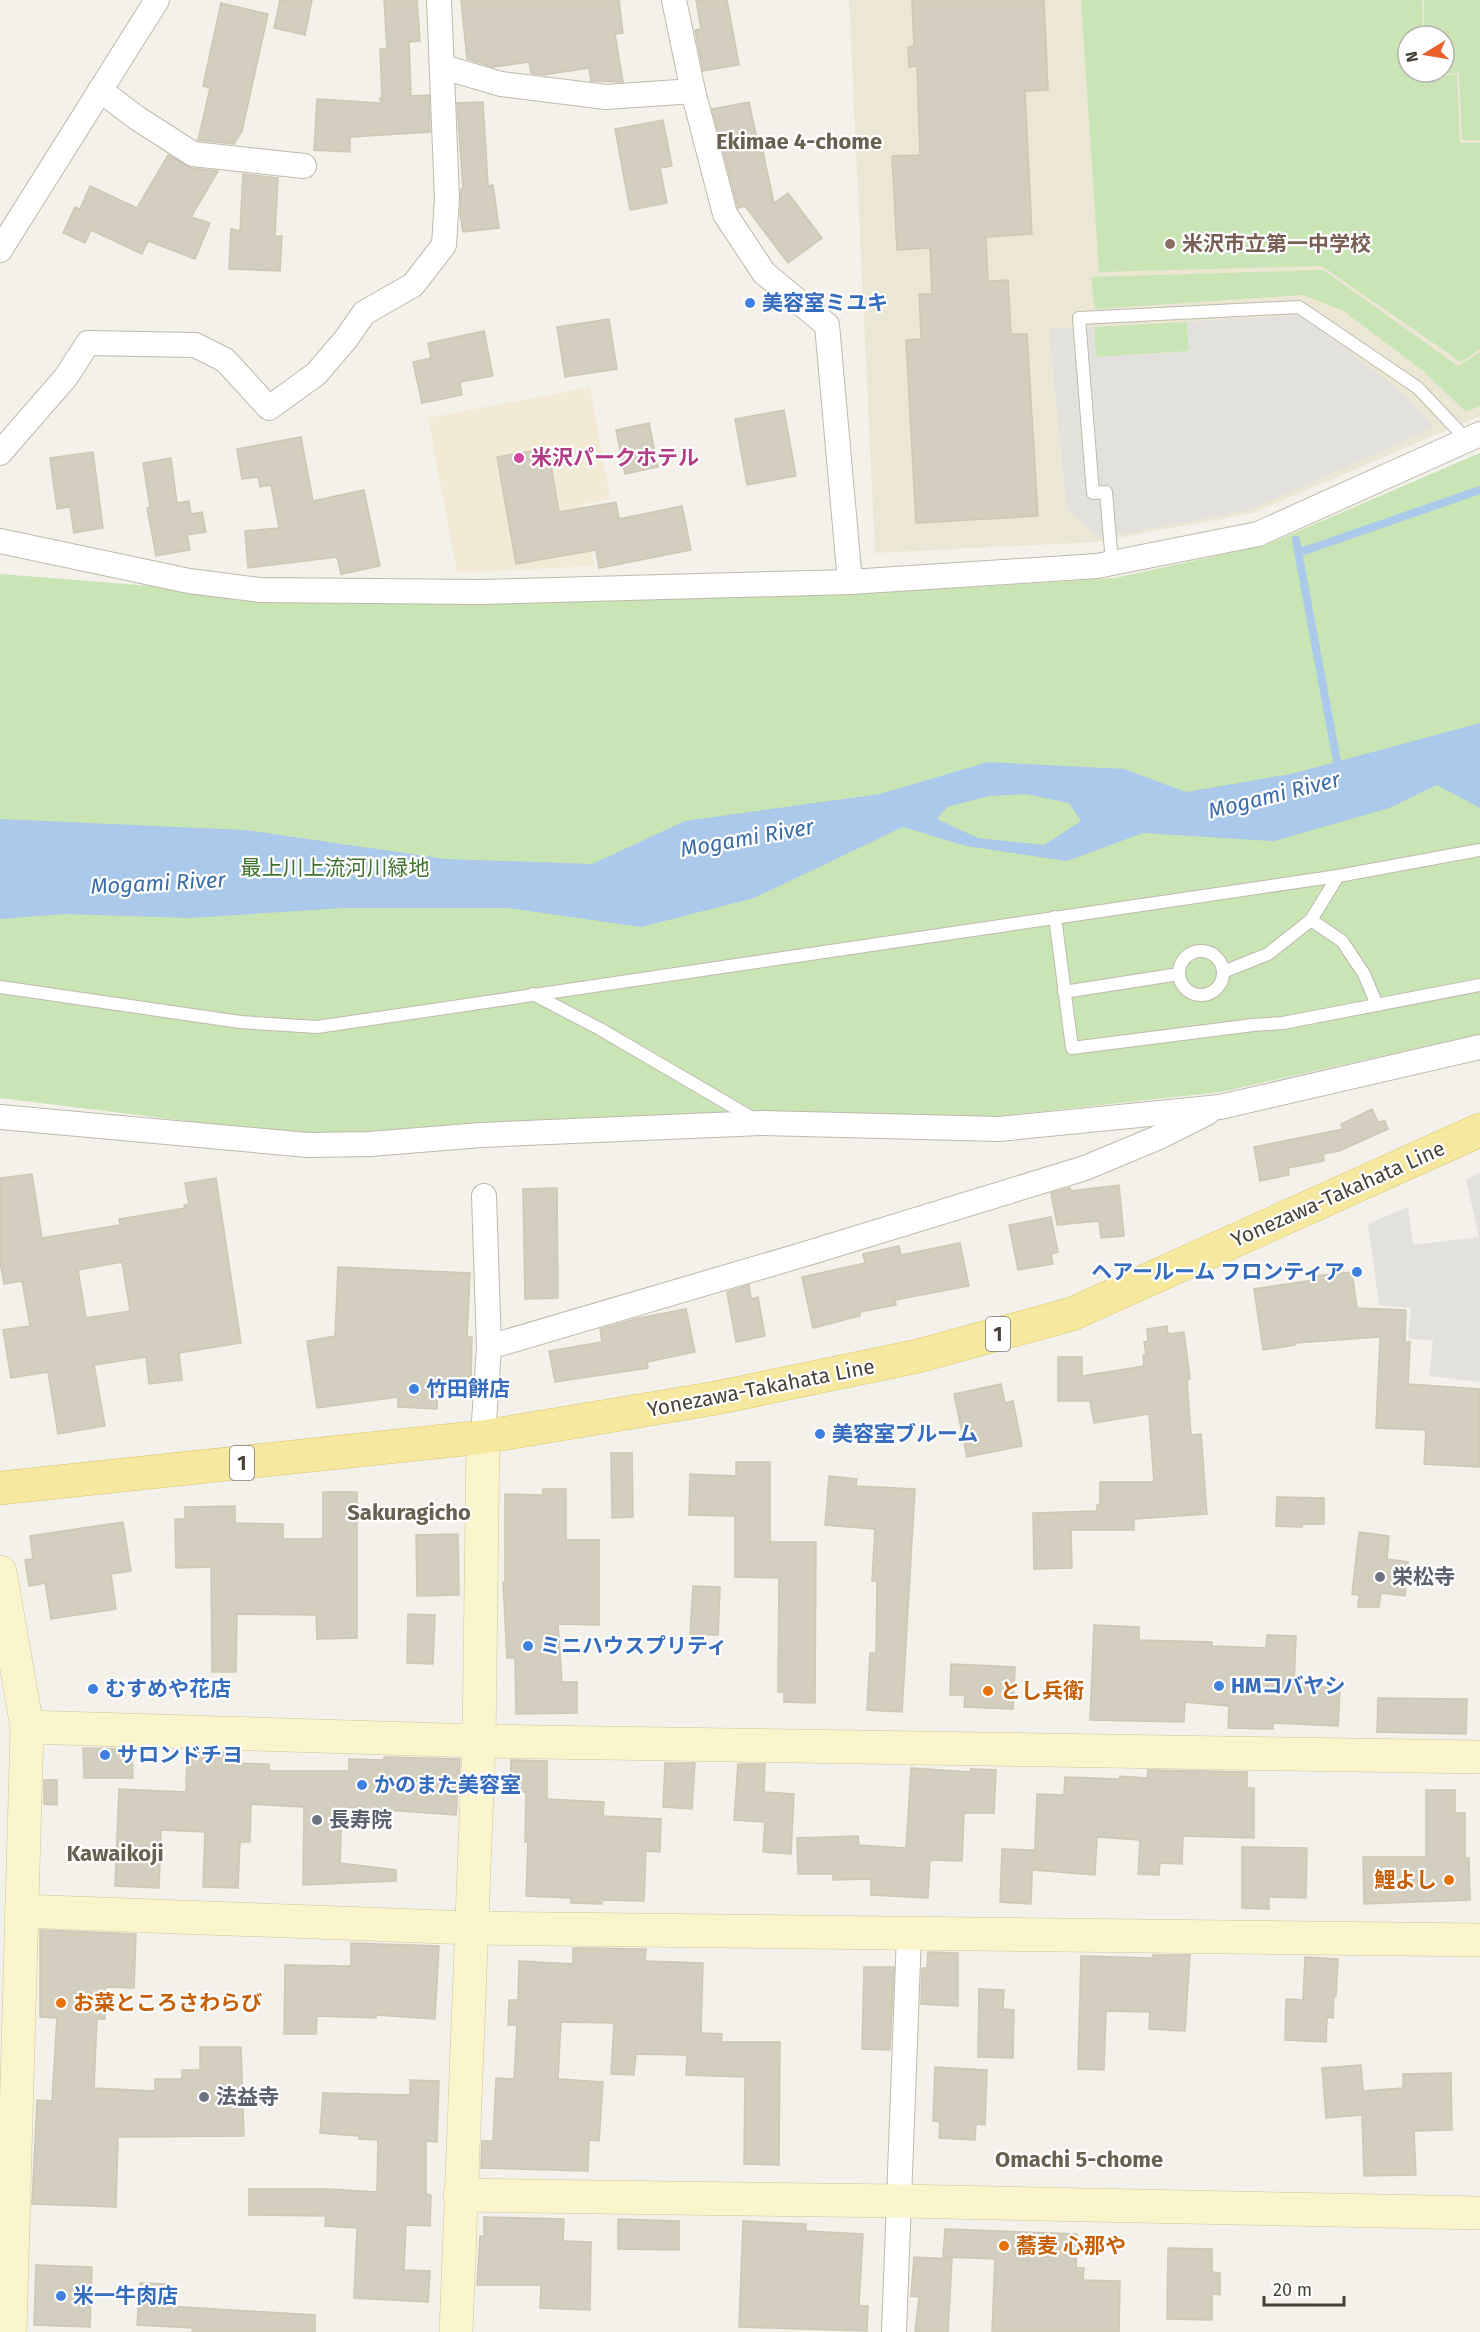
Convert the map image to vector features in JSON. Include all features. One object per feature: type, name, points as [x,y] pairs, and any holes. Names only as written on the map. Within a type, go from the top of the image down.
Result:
[{"type":"main road","name":"Yonezawa-Takahata Line","points":[[0,1488],[483,1437],[716,1398],[918,1356],[1072,1314],[1480,1130]]},
{"type":"street","points":[[0,250],[157,0]]},
{"type":"street","points":[[0,453],[66,377],[88,343],[195,345],[225,360],[269,408],[316,374],[346,339],[364,313],[413,285],[444,245],[447,198],[439,0]]},
{"type":"street","points":[[674,0],[693,91],[725,214],[764,273],[827,325],[850,582]]},
{"type":"street","points":[[443,67],[501,84],[606,97],[693,91]]},
{"type":"street","points":[[100,90],[137,118],[194,154],[304,166]]},
{"type":"street","points":[[0,541],[189,581],[260,590],[480,592],[850,582],[1097,566],[1258,534],[1473,437]]},
{"type":"street","points":[[0,1117],[308,1145],[370,1144],[481,1135],[761,1123],[999,1129],[1220,1107],[1480,1047]]},
{"type":"street","points":[[489,1347],[805,1254],[1085,1168],[1158,1138],[1220,1107]]},
{"type":"street","points":[[456,2332],[479,1741],[483,1437],[489,1347],[484,1196]]},
{"type":"street","points":[[0,1572],[27,1727],[10,2332]]},
{"type":"street","points":[[27,1727],[479,1741],[1480,1757]]},
{"type":"street","points":[[21,1911],[471,1928],[1480,1940]]},
{"type":"street","points":[[894,2332],[909,1935]]},
{"type":"street","points":[[460,2195],[1480,2213]]},
{"type":"lane","points":[[1112,563],[1106,492],[1093,493],[1079,318],[1299,307],[1418,388],[1473,437]]},
{"type":"lane","points":[[0,987],[240,1022],[317,1027],[1338,876],[1480,850]]},
{"type":"lane","points":[[1223,972],[1268,954],[1311,920],[1338,876]]},
{"type":"lane","points":[[1055,917],[1072,1048],[1283,1023],[1480,985]]},
{"type":"lane","points":[[1311,920],[1342,941],[1364,974],[1377,1005]]},
{"type":"lane","points":[[1200,950],[1216,957],[1221,963],[1223,972],[1222,980],[1217,988],[1202,995],[1186,989],[1179,974],[1184,958],[1200,950]]},
{"type":"lane","points":[[1064,992],[1179,974]]},
{"type":"lane","points":[[533,994],[600,1029],[761,1123]]},
{"type":"shaded area","name":"米沢市立第一中学校","points":[[849,0],[1480,0],[1480,416],[1253,513],[1095,542],[875,553]]},
{"type":"shaded area","points":[[1301,315],[1402,392],[1435,427],[1249,510],[1099,538],[1067,510],[1049,329],[1094,327],[1096,357],[1189,352],[1187,322]]},
{"type":"shaded area","name":"米沢パークホテル","points":[[590,387],[610,499],[583,504],[594,566],[457,573],[428,418]]},
{"type":"shaded area","points":[[1480,1172],[1480,1382],[1429,1376],[1433,1341],[1408,1338],[1411,1308],[1379,1305],[1368,1224],[1408,1207],[1413,1245],[1479,1237],[1466,1180]]},
{"type":"green space","points":[[1081,0],[1422,0],[1423,24],[1396,24],[1396,84],[1456,84],[1457,75],[1460,143],[1480,143],[1480,349],[1461,362],[1322,266],[1099,272]]},
{"type":"green space","points":[[1424,0],[1480,0],[1480,140],[1462,140],[1459,73],[1456,73],[1456,24],[1424,24]]},
{"type":"green space","points":[[1323,270],[1458,366],[1480,352],[1480,406],[1466,412],[1423,371],[1342,310],[1303,295],[1095,309],[1091,277]]},
{"type":"green space","points":[[1187,322],[1189,351],[1096,357],[1094,327]]},
{"type":"green space","name":"最上川上流河川緑地","points":[[1480,453],[1480,1034],[1221,1092],[1000,1116],[734,1114],[318,1137],[0,1098],[0,574],[189,589],[974,587],[1115,578],[1266,545]]},
{"type":"water","name":"Mogami River","points":[[1480,723],[1480,808],[1437,785],[1389,808],[1274,841],[1143,833],[1067,861],[966,846],[903,827],[754,898],[641,927],[508,908],[344,908],[190,918],[65,914],[0,919],[0,819],[245,830],[446,859],[592,864],[685,821],[880,794],[988,762],[1124,769],[1186,792],[1291,774]],"holes":[[[1026,794],[1069,803],[1081,821],[1044,845],[978,838],[937,819],[947,807],[989,796]]]},
{"type":"building","points":[[280,0],[312,0],[305,35],[274,28]]},
{"type":"building","points":[[384,0],[417,0],[420,41],[409,42],[411,96],[429,95],[430,132],[350,137],[350,152],[314,150],[317,99],[381,103],[380,49],[387,49]]},
{"type":"building","points":[[461,0],[619,0],[623,33],[615,34],[623,82],[591,81],[589,68],[543,75],[531,73],[529,62],[493,67],[467,59]]},
{"type":"building","points":[[696,0],[727,0],[739,65],[703,71],[695,30],[701,29]]},
{"type":"building","points":[[912,0],[1044,0],[1048,90],[1025,91],[1032,234],[986,237],[988,281],[1008,280],[1011,334],[1027,334],[1038,516],[916,523],[906,340],[921,339],[919,294],[932,294],[930,248],[897,250],[892,156],[920,155],[917,66],[909,67],[908,47],[914,46]]},
{"type":"building","points":[[221,3],[268,14],[242,131],[234,144],[198,140],[210,88],[203,86]]},
{"type":"building","points":[[483,102],[488,186],[493,185],[499,228],[463,232],[460,213],[461,189],[463,189],[457,103]]},
{"type":"building","points":[[749,102],[774,203],[788,193],[822,238],[788,263],[745,206],[738,208],[712,109]]},
{"type":"building","points":[[663,120],[672,166],[660,168],[667,203],[630,210],[615,129]]},
{"type":"building","points":[[168,155],[191,168],[218,171],[191,217],[210,223],[195,259],[148,241],[142,254],[91,230],[85,243],[63,233],[75,207],[80,209],[90,186],[137,208]]},
{"type":"building","points":[[243,174],[278,178],[275,236],[282,236],[280,271],[229,269],[231,229],[240,231]]},
{"type":"building","points":[[609,319],[617,369],[565,377],[557,327]]},
{"type":"building","points":[[484,331],[493,376],[460,382],[462,395],[422,403],[413,362],[431,358],[428,343]]},
{"type":"building","points":[[784,410],[796,476],[747,485],[735,419]]},
{"type":"building","points":[[649,423],[658,467],[625,474],[616,430]]},
{"type":"building","points":[[301,437],[313,501],[364,490],[380,566],[341,574],[337,557],[248,568],[245,531],[279,528],[271,485],[260,487],[258,477],[242,479],[237,449]]},
{"type":"building","points":[[548,448],[559,512],[616,502],[619,519],[682,506],[691,550],[599,568],[596,550],[516,564],[497,457]]},
{"type":"building","points":[[93,452],[103,528],[74,533],[70,507],[57,509],[50,458]]},
{"type":"building","points":[[171,458],[177,503],[189,501],[191,514],[202,512],[206,532],[187,535],[190,550],[156,556],[147,508],[150,507],[143,463]]},
{"type":"building","points":[[1372,1109],[1378,1122],[1385,1121],[1388,1129],[1339,1151],[1323,1154],[1324,1161],[1288,1168],[1289,1175],[1260,1181],[1254,1147],[1343,1129],[1341,1124]]},
{"type":"building","points":[[32,1174],[42,1238],[120,1225],[119,1219],[185,1208],[184,1205],[189,1205],[185,1183],[216,1178],[241,1343],[179,1353],[182,1380],[149,1384],[146,1357],[94,1365],[105,1426],[58,1434],[48,1372],[11,1378],[3,1330],[30,1326],[22,1281],[4,1284],[0,1262],[0,1178]],"holes":[[[122,1262],[130,1311],[86,1318],[78,1270]]]},
{"type":"building","points":[[1119,1185],[1124,1236],[1101,1238],[1099,1221],[1057,1225],[1051,1193],[1070,1188],[1071,1191]]},
{"type":"building","points":[[557,1188],[558,1298],[525,1299],[523,1189]]},
{"type":"building","points":[[1051,1217],[1058,1252],[1051,1254],[1053,1264],[1018,1270],[1009,1225]]},
{"type":"building","points":[[960,1243],[969,1286],[895,1300],[896,1305],[860,1312],[860,1316],[813,1328],[802,1277],[865,1263],[863,1254],[899,1246],[901,1255]]},
{"type":"building","points":[[338,1267],[470,1273],[467,1337],[472,1337],[471,1382],[438,1381],[437,1409],[398,1407],[398,1397],[317,1408],[307,1341],[335,1336]]},
{"type":"building","points":[[1352,1272],[1357,1308],[1406,1310],[1405,1342],[1410,1342],[1408,1384],[1480,1389],[1480,1467],[1424,1464],[1426,1430],[1376,1428],[1380,1337],[1295,1343],[1295,1345],[1263,1350],[1254,1289],[1314,1280],[1314,1276]]},
{"type":"building","points":[[749,1285],[751,1299],[758,1297],[765,1336],[736,1342],[727,1292]]},
{"type":"building","points":[[686,1309],[695,1352],[647,1362],[648,1368],[555,1382],[549,1351],[602,1342],[600,1329],[639,1318]]},
{"type":"building","points":[[1167,1326],[1168,1334],[1184,1332],[1190,1379],[1187,1379],[1191,1435],[1201,1434],[1207,1514],[1134,1519],[1134,1530],[1071,1530],[1072,1568],[1034,1569],[1033,1513],[1097,1511],[1097,1505],[1100,1505],[1100,1482],[1154,1482],[1149,1414],[1094,1423],[1090,1401],[1058,1401],[1058,1357],[1082,1357],[1082,1376],[1144,1366],[1143,1355],[1146,1354],[1144,1342],[1148,1341],[1147,1329]]},
{"type":"building","points":[[1001,1384],[1005,1403],[1013,1401],[1022,1446],[967,1457],[954,1394]]},
{"type":"building","points":[[611,1453],[632,1453],[633,1517],[612,1518]]},
{"type":"building","points":[[736,1462],[770,1462],[770,1542],[816,1542],[815,1703],[784,1702],[784,1692],[778,1692],[779,1578],[735,1577],[735,1516],[689,1515],[690,1474],[736,1476]]},
{"type":"building","points":[[829,1476],[857,1479],[856,1486],[915,1489],[902,1712],[867,1710],[870,1653],[876,1653],[877,1581],[872,1581],[875,1529],[825,1525]]},
{"type":"building","points":[[543,1489],[566,1489],[566,1540],[599,1540],[599,1625],[558,1624],[562,1682],[577,1682],[577,1713],[516,1714],[515,1658],[507,1658],[503,1582],[505,1582],[505,1494],[543,1495]]},
{"type":"building","points":[[323,1492],[357,1492],[357,1638],[317,1639],[316,1615],[237,1614],[236,1672],[212,1672],[211,1567],[176,1568],[175,1519],[185,1519],[185,1507],[235,1506],[235,1523],[283,1524],[283,1539],[323,1539]]},
{"type":"building","points":[[1277,1497],[1324,1498],[1324,1524],[1302,1524],[1302,1527],[1276,1526]]},
{"type":"building","points":[[123,1522],[131,1571],[111,1574],[116,1609],[51,1619],[45,1583],[29,1586],[25,1560],[33,1559],[30,1536]]},
{"type":"building","name":"栄松寺","points":[[1359,1532],[1389,1536],[1387,1559],[1408,1562],[1405,1596],[1381,1593],[1379,1607],[1358,1607],[1359,1595],[1352,1594]]},
{"type":"building","points":[[458,1534],[459,1595],[417,1596],[416,1535]]},
{"type":"building","points":[[693,1586],[720,1587],[718,1635],[690,1634]]},
{"type":"building","points":[[408,1614],[435,1615],[433,1664],[407,1663]]},
{"type":"building","points":[[1094,1625],[1139,1627],[1139,1640],[1212,1642],[1212,1646],[1266,1648],[1267,1635],[1296,1636],[1294,1684],[1340,1689],[1338,1726],[1273,1723],[1273,1729],[1228,1728],[1229,1706],[1185,1702],[1184,1722],[1090,1720]]},
{"type":"building","points":[[951,1664],[1015,1667],[1013,1709],[964,1707],[965,1695],[950,1695]]},
{"type":"building","points":[[1378,1698],[1467,1699],[1466,1734],[1377,1732]]},
{"type":"building","points":[[83,1748],[132,1749],[133,1778],[84,1778]]},
{"type":"building","points":[[187,1751],[229,1752],[229,1763],[269,1764],[269,1771],[349,1771],[349,1759],[384,1760],[384,1757],[460,1759],[456,1815],[342,1807],[340,1863],[396,1870],[396,1881],[303,1885],[304,1807],[251,1804],[250,1842],[240,1842],[238,1888],[203,1887],[205,1832],[161,1830],[159,1888],[115,1886],[119,1789],[186,1792]]},
{"type":"building","points":[[511,1760],[547,1761],[547,1799],[604,1802],[603,1816],[661,1819],[660,1852],[646,1851],[644,1901],[602,1900],[602,1904],[571,1903],[571,1898],[526,1896],[528,1842],[525,1842],[526,1792],[510,1792]]},
{"type":"building","points":[[665,1763],[695,1763],[692,1809],[663,1807]]},
{"type":"building","points":[[738,1764],[765,1764],[764,1792],[794,1794],[791,1854],[763,1852],[765,1822],[734,1820]]},
{"type":"building","points":[[911,1768],[970,1772],[971,1769],[996,1770],[994,1813],[964,1813],[962,1861],[930,1860],[928,1898],[871,1895],[871,1879],[833,1880],[833,1874],[798,1874],[797,1838],[858,1836],[859,1845],[906,1848]]},
{"type":"building","points":[[1148,1770],[1247,1772],[1247,1788],[1254,1788],[1254,1838],[1183,1836],[1182,1864],[1160,1863],[1159,1875],[1138,1874],[1140,1840],[1097,1837],[1095,1875],[1034,1870],[1037,1794],[1064,1795],[1065,1777],[1147,1778]]},
{"type":"building","points":[[44,1780],[57,1780],[57,1805],[44,1804]]},
{"type":"building","points":[[1426,1790],[1455,1790],[1455,1813],[1465,1813],[1465,1858],[1469,1858],[1470,1900],[1364,1904],[1363,1857],[1426,1857]]},
{"type":"building","points":[[1242,1847],[1307,1848],[1306,1898],[1269,1897],[1269,1909],[1242,1908]]},
{"type":"building","points":[[1002,1849],[1033,1850],[1031,1904],[1000,1902]]},
{"type":"building","points":[[40,1930],[136,1934],[134,1988],[106,1987],[105,2019],[97,2019],[94,2088],[155,2091],[155,2079],[182,2079],[182,2070],[200,2070],[200,2047],[241,2047],[244,2136],[118,2137],[116,2207],[32,2204],[37,2100],[52,2101],[57,2018],[40,2017]]},
{"type":"building","points":[[351,1943],[439,1946],[435,2019],[376,2015],[376,2018],[317,2016],[316,2034],[284,2034],[285,1965],[351,1966]]},
{"type":"building","points":[[573,1948],[646,1949],[645,1961],[703,1963],[701,2033],[722,2034],[721,2042],[780,2042],[779,2165],[744,2164],[745,2077],[686,2075],[687,2055],[636,2054],[634,2075],[611,2074],[614,2023],[561,2022],[558,2079],[603,2082],[599,2141],[589,2140],[588,2171],[481,2168],[482,2141],[493,2141],[496,2078],[514,2079],[517,2025],[508,2025],[509,2000],[518,2000],[519,1961],[573,1964]]},
{"type":"building","points":[[928,1952],[958,1953],[958,2006],[921,2004],[922,1968],[927,1968]]},
{"type":"building","points":[[1153,1955],[1190,1955],[1185,2031],[1149,2029],[1150,2012],[1106,2011],[1104,2070],[1078,2069],[1081,1956],[1153,1958]]},
{"type":"building","points":[[1305,1957],[1338,1959],[1333,2018],[1327,2017],[1326,2042],[1285,2040],[1286,1999],[1303,2000]]},
{"type":"building","points":[[864,1967],[894,1967],[890,2050],[862,2049]]},
{"type":"building","points":[[979,1989],[1004,1990],[1003,2009],[1014,2010],[1013,2058],[978,2057]]},
{"type":"building","points":[[1361,2065],[1363,2091],[1403,2088],[1403,2074],[1451,2073],[1452,2130],[1414,2131],[1416,2175],[1364,2176],[1362,2115],[1326,2118],[1322,2068]]},
{"type":"building","points":[[935,2067],[987,2070],[985,2125],[976,2124],[975,2140],[939,2138],[940,2122],[933,2121]]},
{"type":"building","points":[[410,2080],[439,2081],[437,2142],[426,2141],[426,2194],[431,2195],[430,2226],[406,2225],[404,2270],[430,2271],[428,2302],[354,2298],[357,2228],[325,2226],[326,2216],[249,2215],[249,2189],[328,2189],[377,2192],[378,2140],[320,2133],[323,2093],[410,2095]]},
{"type":"building","points":[[484,2217],[564,2219],[563,2241],[591,2242],[590,2310],[540,2308],[541,2285],[477,2285],[480,2236],[484,2236]]},
{"type":"building","points":[[618,2219],[679,2221],[679,2250],[618,2249]]},
{"type":"building","points":[[743,2221],[806,2224],[806,2231],[863,2234],[859,2306],[868,2306],[867,2331],[739,2327]]},
{"type":"building","points":[[945,2229],[1077,2234],[1076,2268],[1084,2268],[1083,2280],[1120,2281],[1119,2332],[992,2332],[995,2259],[943,2257]]},
{"type":"building","points":[[1168,2248],[1212,2249],[1212,2272],[1220,2273],[1220,2295],[1212,2294],[1212,2320],[1167,2319]]},
{"type":"building","points":[[914,2257],[952,2259],[948,2332],[915,2332],[919,2297],[911,2296]]},
{"type":"building","points":[[36,2265],[92,2267],[90,2327],[34,2325]]},
{"type":"building","points":[[140,2283],[170,2284],[168,2306],[315,2315],[315,2332],[192,2332],[193,2328],[137,2325]]},
{"type":"waterway","points":[[1298,553],[1480,490]]},
{"type":"waterway","name":"Mogami River","points":[[1296,540],[1339,773]]},
{"type":"place","name":"米沢市立第一中学校","points":[[1170,244]]},
{"type":"place","name":"美容室ミユキ","points":[[750,303]]},
{"type":"place","name":"米沢パークホテル","points":[[519,458]]},
{"type":"place","name":"ヘアールーム フロンティア","points":[[1357,1272]]},
{"type":"place","name":"竹田餅店","points":[[414,1389]]},
{"type":"place","name":"美容室ブルーム","points":[[820,1434]]},
{"type":"place","name":"栄松寺","points":[[1380,1577]]},
{"type":"place","name":"ミニハウスプリティ","points":[[528,1646]]},
{"type":"place","name":"HMコバヤシ","points":[[1219,1686]]},
{"type":"place","name":"むすめや花店","points":[[93,1689]]},
{"type":"place","name":"とし兵衛","points":[[988,1691]]},
{"type":"place","name":"サロンドチヨ","points":[[105,1755]]},
{"type":"place","name":"かのまた美容室","points":[[362,1785]]},
{"type":"place","name":"長寿院","points":[[317,1820]]},
{"type":"place","name":"鯉よし","points":[[1449,1880]]},
{"type":"place","name":"お菜ところさわらび","points":[[61,2003]]},
{"type":"place","name":"法益寺","points":[[204,2097]]},
{"type":"place","name":"蕎麦 心那や","points":[[1004,2246]]},
{"type":"place","name":"米一牛肉店","points":[[61,2296]]},
{"type":"district","name":"Ekimae 4-chome","points":[[799,141]]},
{"type":"district","name":"Sakuragicho","points":[[409,1512]]},
{"type":"district","name":"Kawaikoji","points":[[115,1853]]},
{"type":"district","name":"Omachi 5-chome","points":[[1079,2159]]}]
